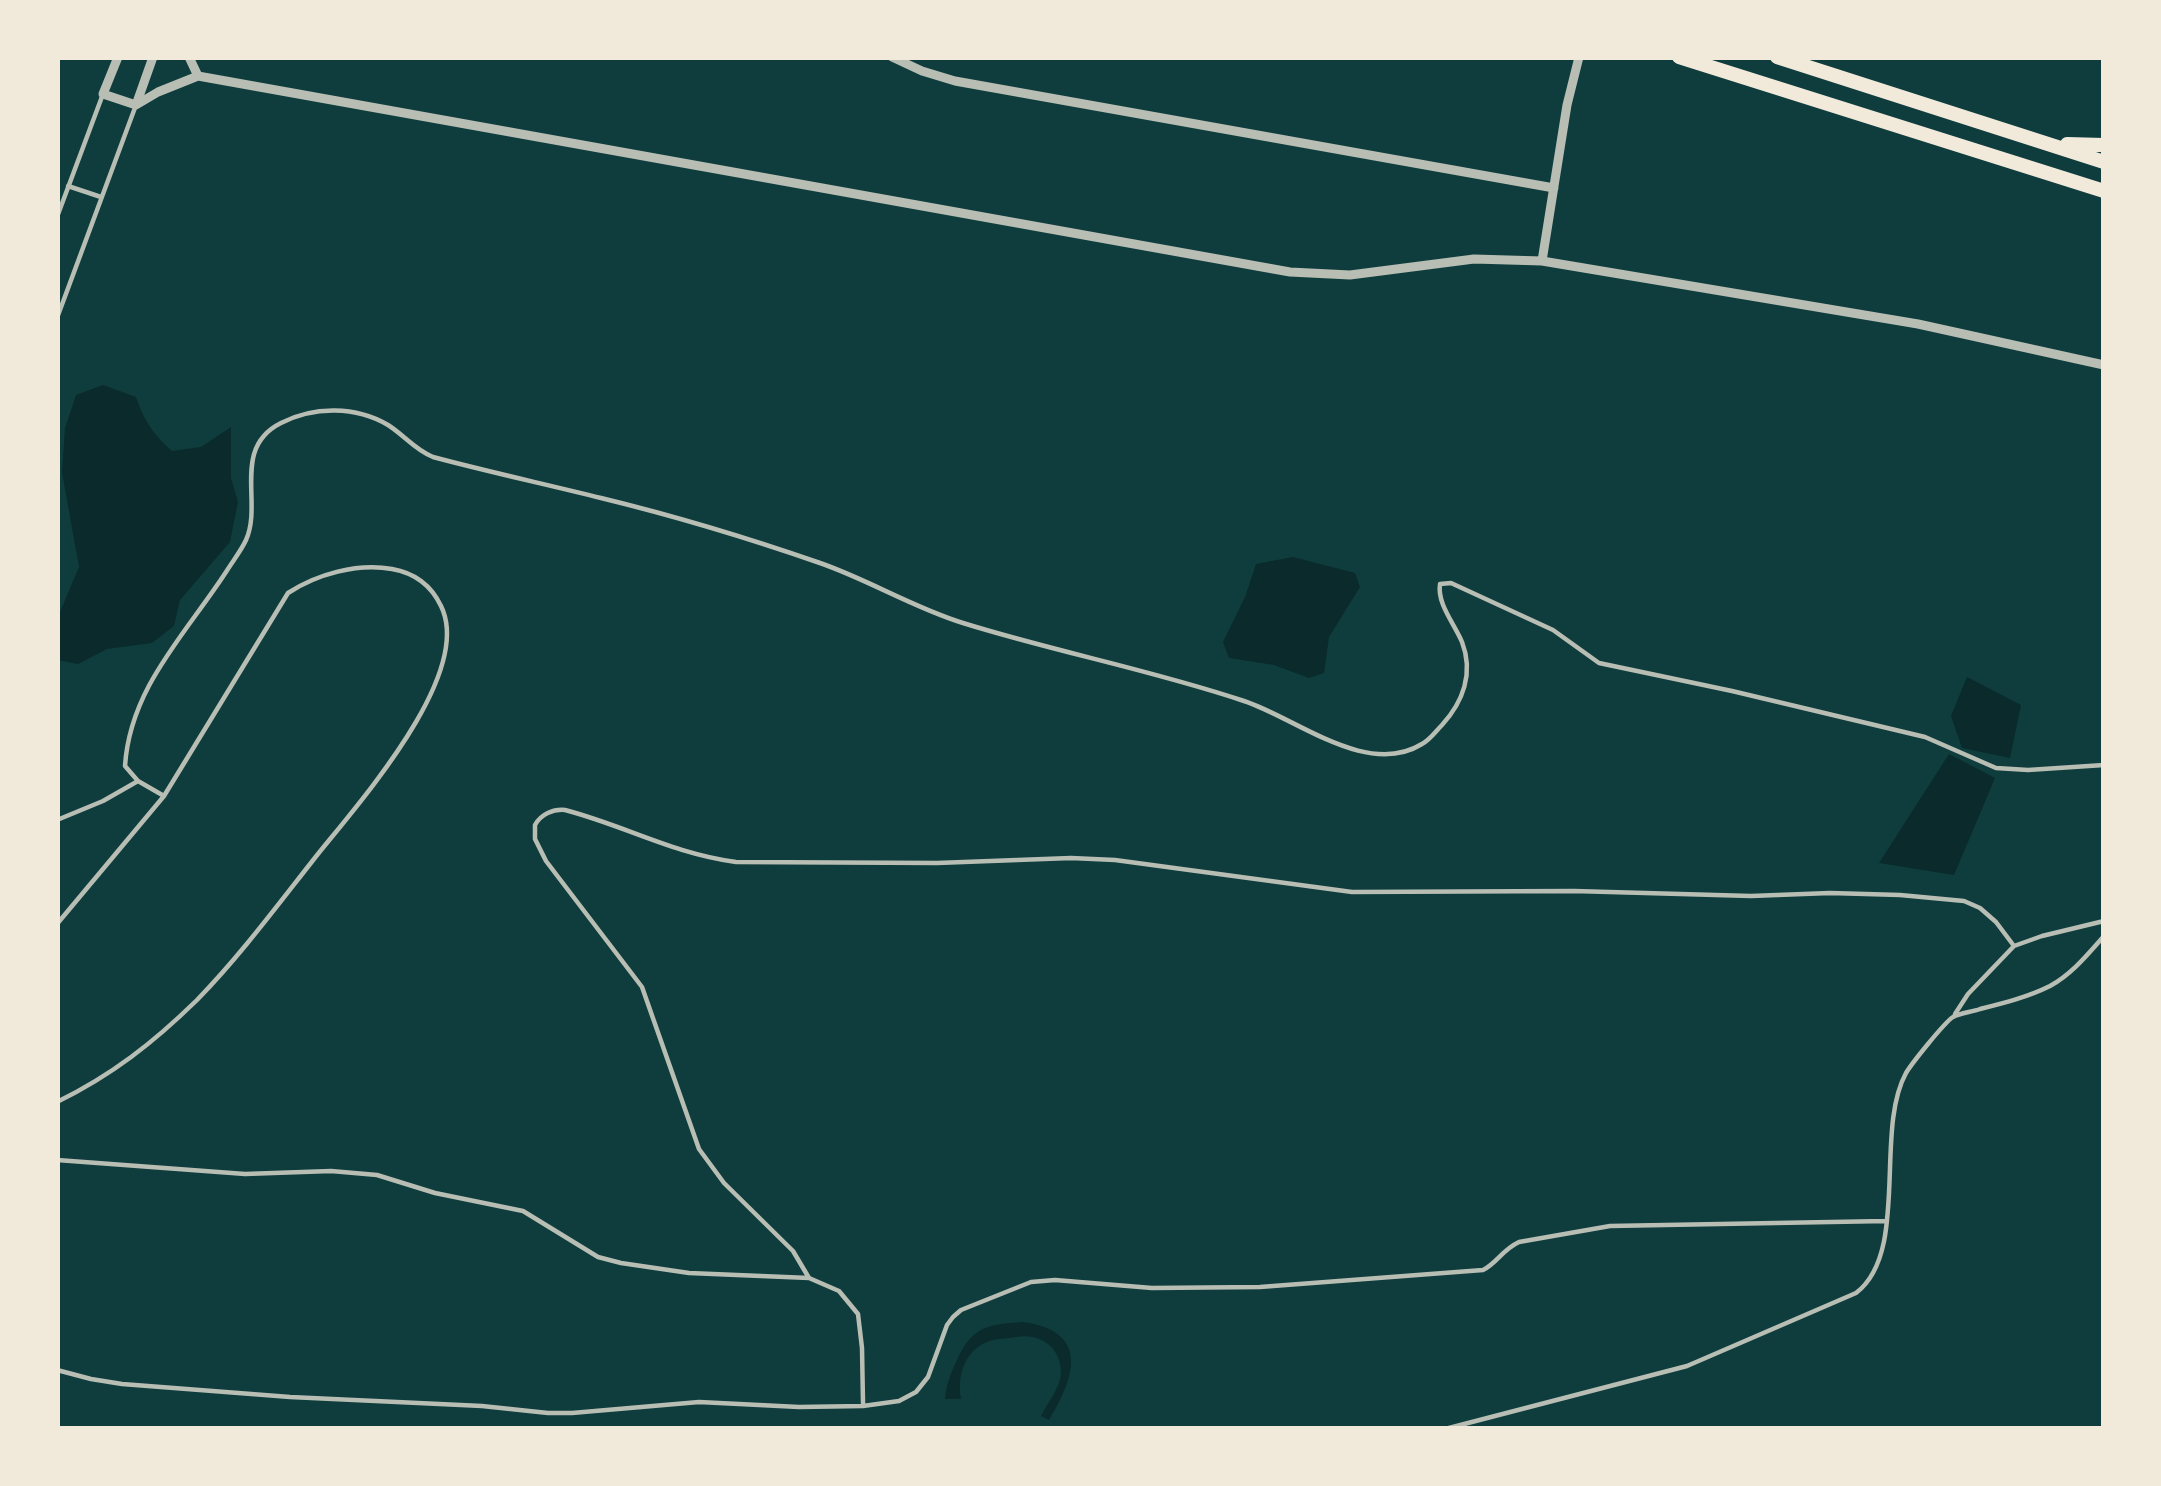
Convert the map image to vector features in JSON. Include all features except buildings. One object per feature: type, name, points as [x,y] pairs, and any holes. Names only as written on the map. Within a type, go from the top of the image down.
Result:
[{"type":"main road","points":[[1679,57],[2104,191]]},
{"type":"main road","points":[[1777,57],[2104,162]]},
{"type":"main road","points":[[2045,142],[2104,145]]},
{"type":"street","points":[[118,57],[103,94],[136,105],[198,76],[1289,272],[1350,275],[1474,259],[1542,261],[1897,320],[2104,365]]},
{"type":"street","points":[[136,105],[153,57]]},
{"type":"street","points":[[189,57],[198,76]]},
{"type":"street","points":[[892,57],[955,81],[1554,188]]},
{"type":"street","points":[[1542,261],[1579,57]]},
{"type":"lane","points":[[57,217],[103,94]]},
{"type":"lane","points":[[57,318],[136,105]]},
{"type":"lane","points":[[68,186],[101,197]]},
{"type":"lane","points":[[164,796],[128,772],[125,760],[151,678],[245,542],[250,476],[265,435],[282,422],[322,410],[376,419],[433,457],[608,500],[824,564],[947,619],[1233,697],[1354,750],[1400,753],[1424,744],[1457,708],[1467,674],[1465,652],[1439,588],[1451,583],[1553,630],[1599,663],[1925,737],[1996,768],[2104,765]]},
{"type":"lane","points":[[57,924],[164,796],[287,593],[338,572],[379,568],[414,576],[427,585],[446,615],[441,667],[418,721],[390,762],[197,999],[117,1070],[57,1102]]},
{"type":"lane","points":[[57,820],[138,781]]},
{"type":"lane","points":[[809,1278],[793,1251],[724,1183],[699,1149],[642,987],[546,861],[535,838],[535,825],[555,809],[670,849],[736,862],[1071,858],[1352,892],[1751,896],[1831,892],[1947,898],[1980,908],[2014,946]]},
{"type":"lane","points":[[1445,1429],[1687,1366],[1856,1293],[1876,1269],[1886,1221],[1894,1112],[1908,1070],[1968,994],[2014,946],[2104,922]]},
{"type":"lane","points":[[1953,1017],[2053,985],[2104,936]]},
{"type":"lane","points":[[57,1160],[244,1174],[331,1171],[376,1175],[472,1202],[524,1210],[610,1260],[689,1273],[809,1278],[846,1297],[858,1314],[863,1406]]},
{"type":"lane","points":[[57,1370],[122,1384],[548,1413],[699,1402],[863,1406],[899,1401],[923,1385],[946,1324],[961,1310],[1043,1280],[1152,1288],[1260,1287],[1483,1270],[1519,1242],[1610,1226],[1886,1221]]},
{"type":"water","points":[[103,385],[136,397],[150,427],[172,451],[201,447],[231,427],[231,478],[238,502],[230,542],[180,600],[174,626],[152,643],[107,649],[78,664],[57,660],[57,619],[79,567],[62,472],[65,428],[76,395]]},
{"type":"water","points":[[1293,557],[1355,573],[1360,587],[1329,637],[1324,673],[1309,678],[1274,665],[1229,658],[1223,642],[1256,564]]},
{"type":"water","points":[[1967,677],[2021,705],[2010,758],[1962,748],[1951,716]]},
{"type":"water","points":[[1949,754],[1995,778],[1954,875],[1879,863]]},
{"type":"water","points":[[1023,1322],[1059,1335],[1071,1358],[1066,1387],[1049,1420],[1041,1416],[1059,1384],[1060,1364],[1047,1343],[1033,1337],[997,1339],[979,1346],[964,1366],[961,1399],[945,1399],[963,1348],[976,1333]]}]
